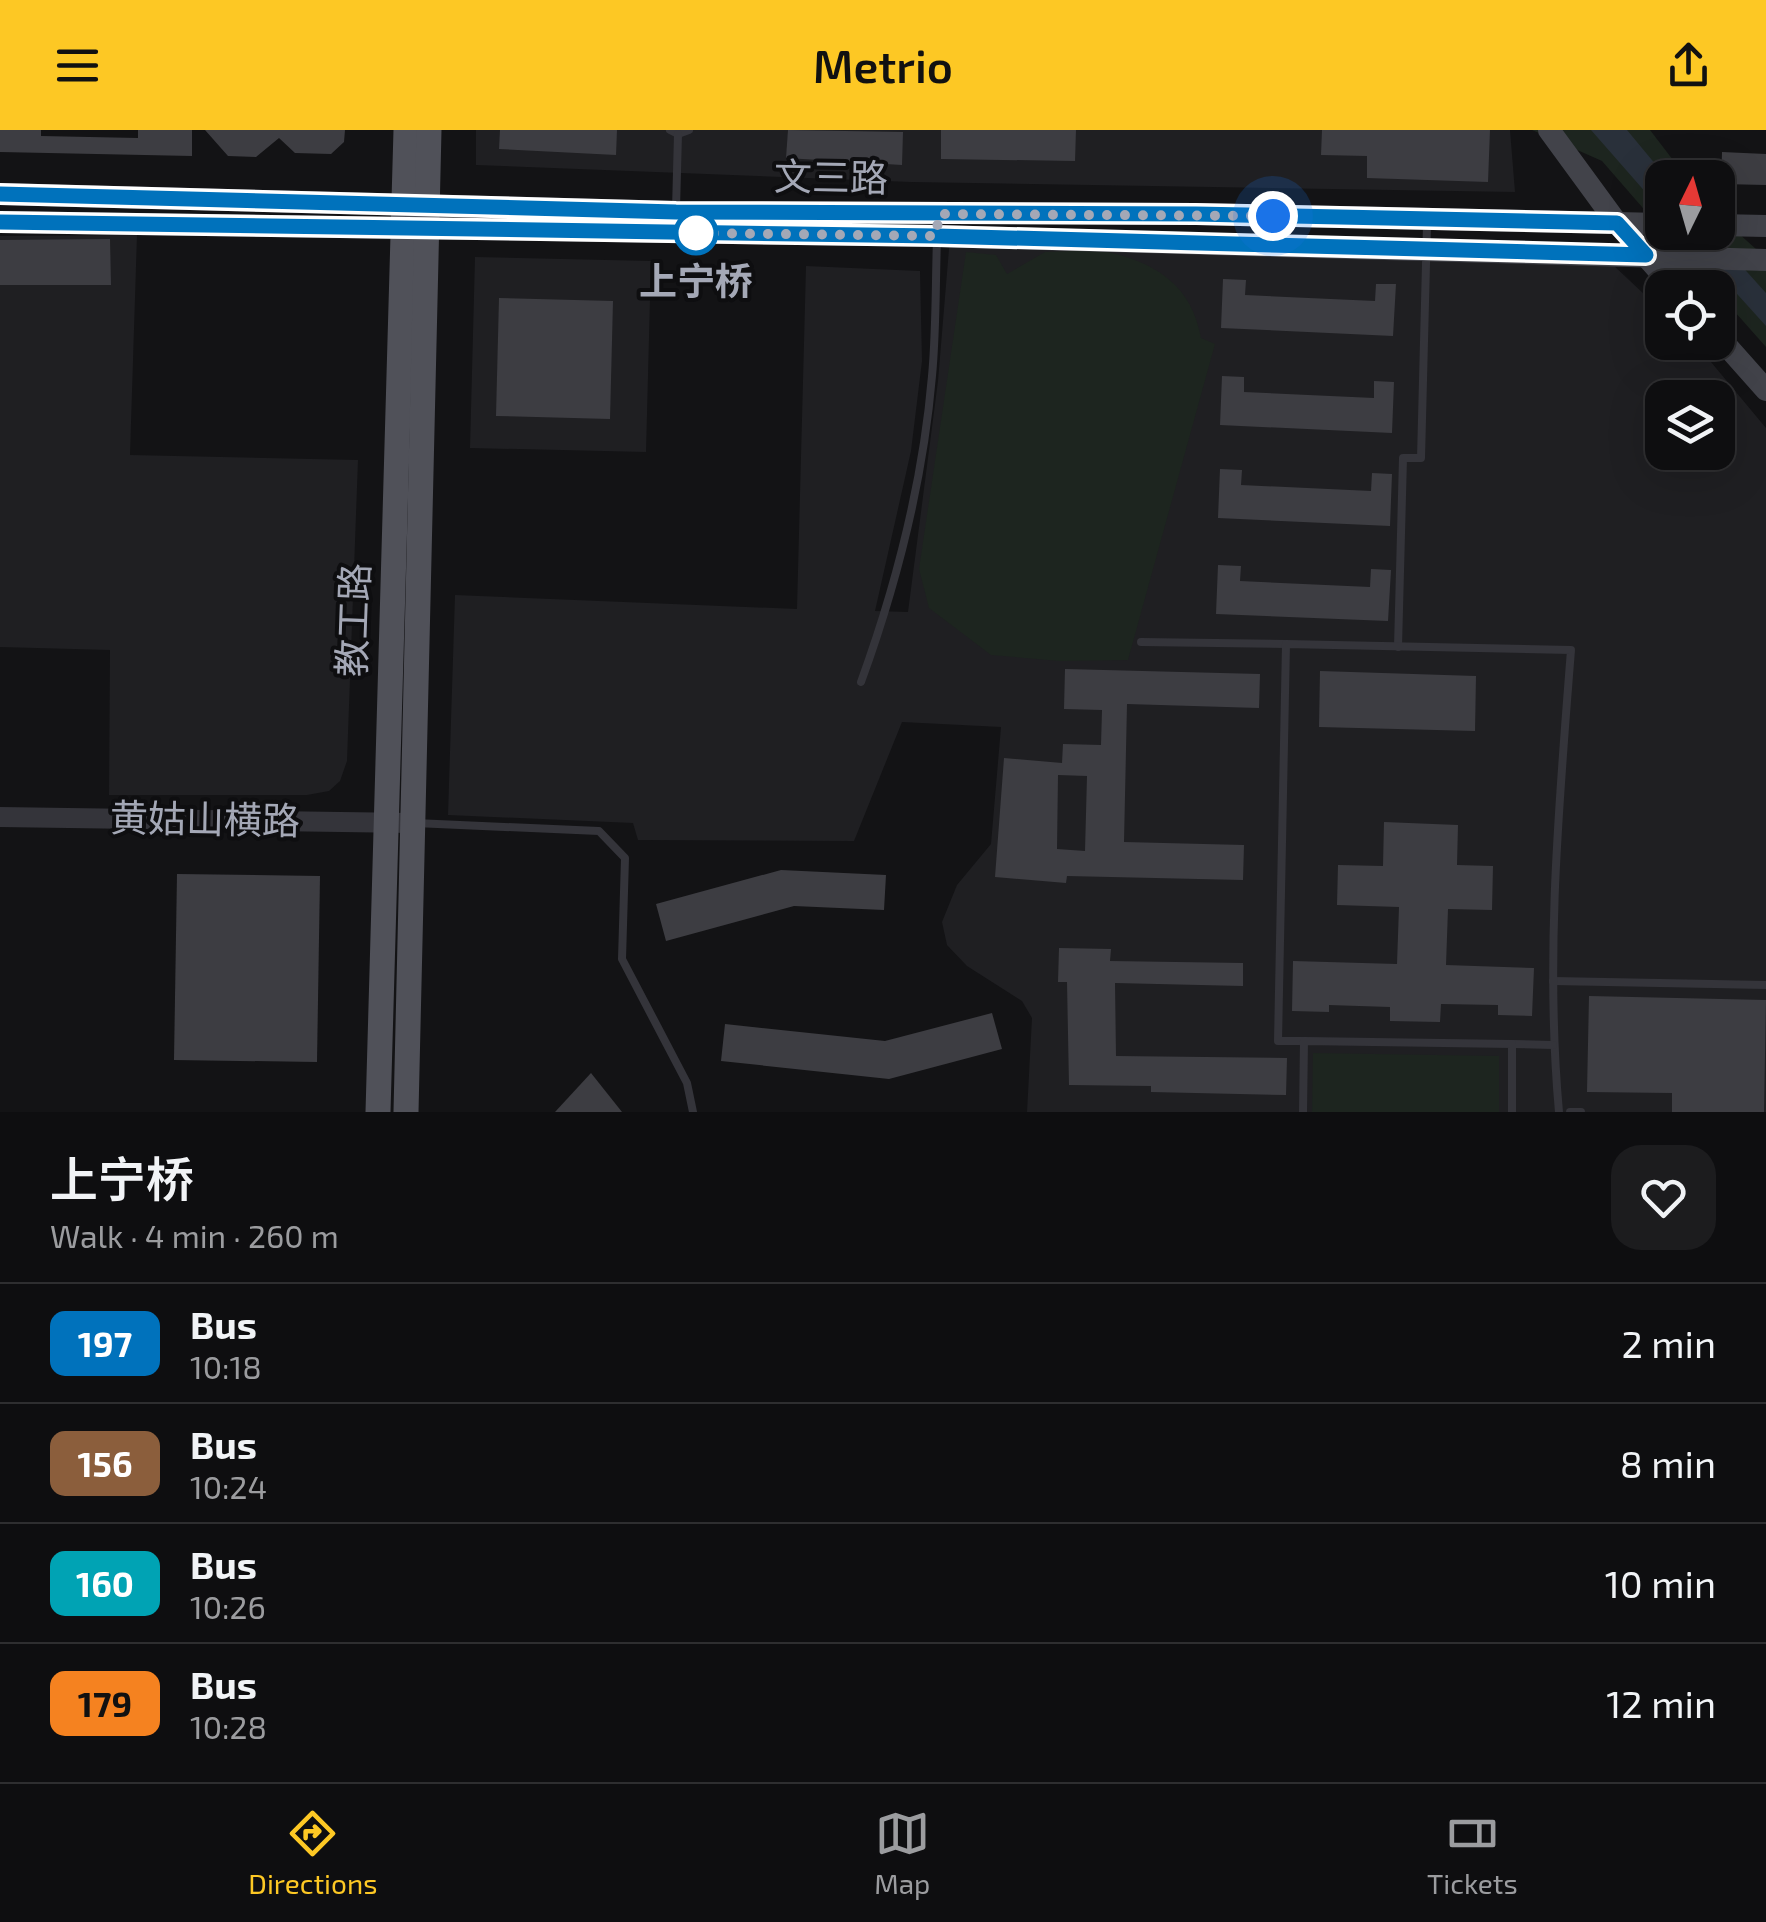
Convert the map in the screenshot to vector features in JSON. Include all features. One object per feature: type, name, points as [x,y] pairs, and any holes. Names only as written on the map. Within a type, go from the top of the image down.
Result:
[{"type":"main road","name":"教工路","points":[[406,130],[417,217],[406,1112]]},
{"type":"main road","name":"教工路","points":[[378,1112],[384,823],[417,217],[429,130]]},
{"type":"main road","points":[[1549,130],[1617,223],[1659,270]]},
{"type":"main road","name":"文三路","points":[[0,194],[417,217],[938,225],[1427,219],[1645,224]]},
{"type":"main road","name":"文三路","points":[[0,222],[676,212],[1426,249],[1766,260]]},
{"type":"main road","points":[[1735,225],[1766,226]]},
{"type":"main road","points":[[1735,355],[1766,390]]},
{"type":"street","name":"黄姑山横路","points":[[0,816],[411,823]]},
{"type":"lane","points":[[676,212],[674,132],[690,130]]},
{"type":"lane","points":[[1398,648],[1404,458],[1420,458],[1427,219]]},
{"type":"lane","points":[[860,682],[896,586],[915,492],[932,375],[938,225]]},
{"type":"lane","points":[[1141,642],[1571,650],[1556,849],[1553,1045],[1559,1112]]},
{"type":"lane","points":[[1286,644],[1278,1040],[1553,1045]]},
{"type":"lane","points":[[411,823],[598,831],[624,858],[622,959],[687,1083],[693,1112]]},
{"type":"lane","points":[[1553,980],[1766,985]]},
{"type":"lane","points":[[1303,1112],[1304,1040]]},
{"type":"lane","points":[[1512,1044],[1512,1112]]},
{"type":"lane","points":[[1570,1112],[1581,1112]]},
{"type":"shaded area","points":[[476,130],[1510,130],[1515,192],[911,182],[476,165]]},
{"type":"shaded area","points":[[1532,130],[1650,130],[1673,160],[1645,160],[1645,210],[1602,161]]},
{"type":"shaded area","points":[[1591,130],[1627,130],[1652,160],[1645,160],[1645,192]]},
{"type":"shaded area","points":[[1735,230],[1766,258],[1766,347],[1735,312],[1735,270],[1698,270],[1680,250],[1735,250]]},
{"type":"shaded area","points":[[137,235],[130,455],[358,460],[347,761],[340,781],[329,791],[307,795],[109,795],[110,650],[0,647],[0,236]]},
{"type":"shaded area","points":[[950,237],[1612,264],[1645,295],[1645,360],[1709,360],[1726,380],[1645,380],[1645,470],[1735,470],[1735,391],[1766,428],[1766,1112],[1027,1112],[1032,1018],[1022,1001],[967,966],[947,945],[942,922],[957,885],[991,844],[1001,727],[902,722],[854,841],[638,840],[633,823],[448,815],[455,595],[797,609],[806,266],[920,271],[922,361],[911,451],[875,611],[908,612],[938,381]]},
{"type":"shaded area","points":[[1098,250],[1135,260],[1165,276],[1188,302],[1201,338],[1215,344],[1128,660],[1060,661],[991,655],[929,608],[919,569],[966,252],[996,255],[1007,274],[1045,252]]},
{"type":"shaded area","points":[[1697,250],[1727,250],[1766,293],[1766,326],[1735,292],[1735,270],[1715,270]]},
{"type":"shaded area","points":[[475,257],[651,261],[646,452],[470,448]]},
{"type":"shaded area","points":[[1313,1053],[1499,1056],[1499,1112],[1312,1112]]},
{"type":"building","points":[[0,130],[41,130],[41,136],[138,138],[138,130],[192,130],[192,156],[0,152]]},
{"type":"building","points":[[205,130],[345,130],[344,142],[331,154],[295,153],[279,138],[256,157],[228,156]]},
{"type":"building","points":[[500,130],[617,130],[616,155],[499,149]]},
{"type":"building","points":[[788,130],[903,132],[902,165],[786,158]]},
{"type":"building","points":[[941,130],[1076,130],[1075,161],[941,159]]},
{"type":"building","points":[[1322,130],[1490,130],[1488,182],[1367,178],[1367,156],[1321,155]]},
{"type":"building","points":[[1722,152],[1766,154],[1766,185],[1735,184],[1735,160],[1722,160]]},
{"type":"building","points":[[110,239],[111,285],[0,285],[0,240]]},
{"type":"building","points":[[1223,279],[1246,280],[1245,295],[1375,301],[1376,284],[1396,284],[1393,336],[1221,328]]},
{"type":"building","points":[[499,298],[613,301],[610,419],[496,416]]},
{"type":"building","points":[[1222,376],[1244,377],[1244,392],[1374,398],[1374,381],[1394,382],[1392,433],[1220,425]]},
{"type":"building","points":[[1220,469],[1242,470],[1241,485],[1371,491],[1372,473],[1392,474],[1390,526],[1218,518]]},
{"type":"building","points":[[1218,565],[1241,566],[1240,581],[1370,587],[1371,569],[1391,570],[1388,621],[1216,614]]},
{"type":"building","points":[[1065,669],[1260,674],[1259,708],[1127,704],[1124,842],[1244,845],[1243,880],[1067,876],[1066,883],[995,877],[1004,758],[1062,763],[1063,744],[1101,745],[1102,710],[1064,709]],"holes":[[[1058,775],[1087,776],[1085,851],[1057,849]]]},
{"type":"building","points":[[1320,671],[1476,676],[1475,731],[1319,727]]},
{"type":"building","points":[[1384,822],[1458,825],[1457,865],[1493,866],[1492,910],[1448,909],[1446,965],[1534,968],[1532,1016],[1498,1015],[1498,1005],[1441,1004],[1440,1022],[1390,1021],[1390,1007],[1329,1005],[1329,1012],[1292,1011],[1293,961],[1397,964],[1399,907],[1337,905],[1338,865],[1383,866]]},
{"type":"building","points":[[781,870],[886,875],[884,910],[794,906],[666,941],[656,904]]},
{"type":"building","points":[[177,874],[320,876],[317,1062],[174,1060]]},
{"type":"building","points":[[1059,948],[1111,949],[1110,961],[1243,963],[1243,986],[1115,983],[1116,1056],[1287,1058],[1286,1095],[1151,1092],[1151,1086],[1069,1085],[1067,982],[1058,982]]},
{"type":"building","points":[[1589,996],[1766,1000],[1764,1112],[1672,1112],[1672,1093],[1587,1092]]},
{"type":"building","points":[[992,1013],[1002,1049],[889,1079],[721,1061],[725,1024],[885,1041]]},
{"type":"building","points":[[591,1073],[622,1112],[555,1112]]},
{"type":"bus line","name":"197","points":[[0,194],[676,212],[1196,214],[1617,223],[1646,255],[937,236],[0,222]]},
{"type":"place","name":"上宁桥","points":[[696,233]]},
{"type":"route","points":[[696,233],[937,236],[938,214],[1273,216]]}]
